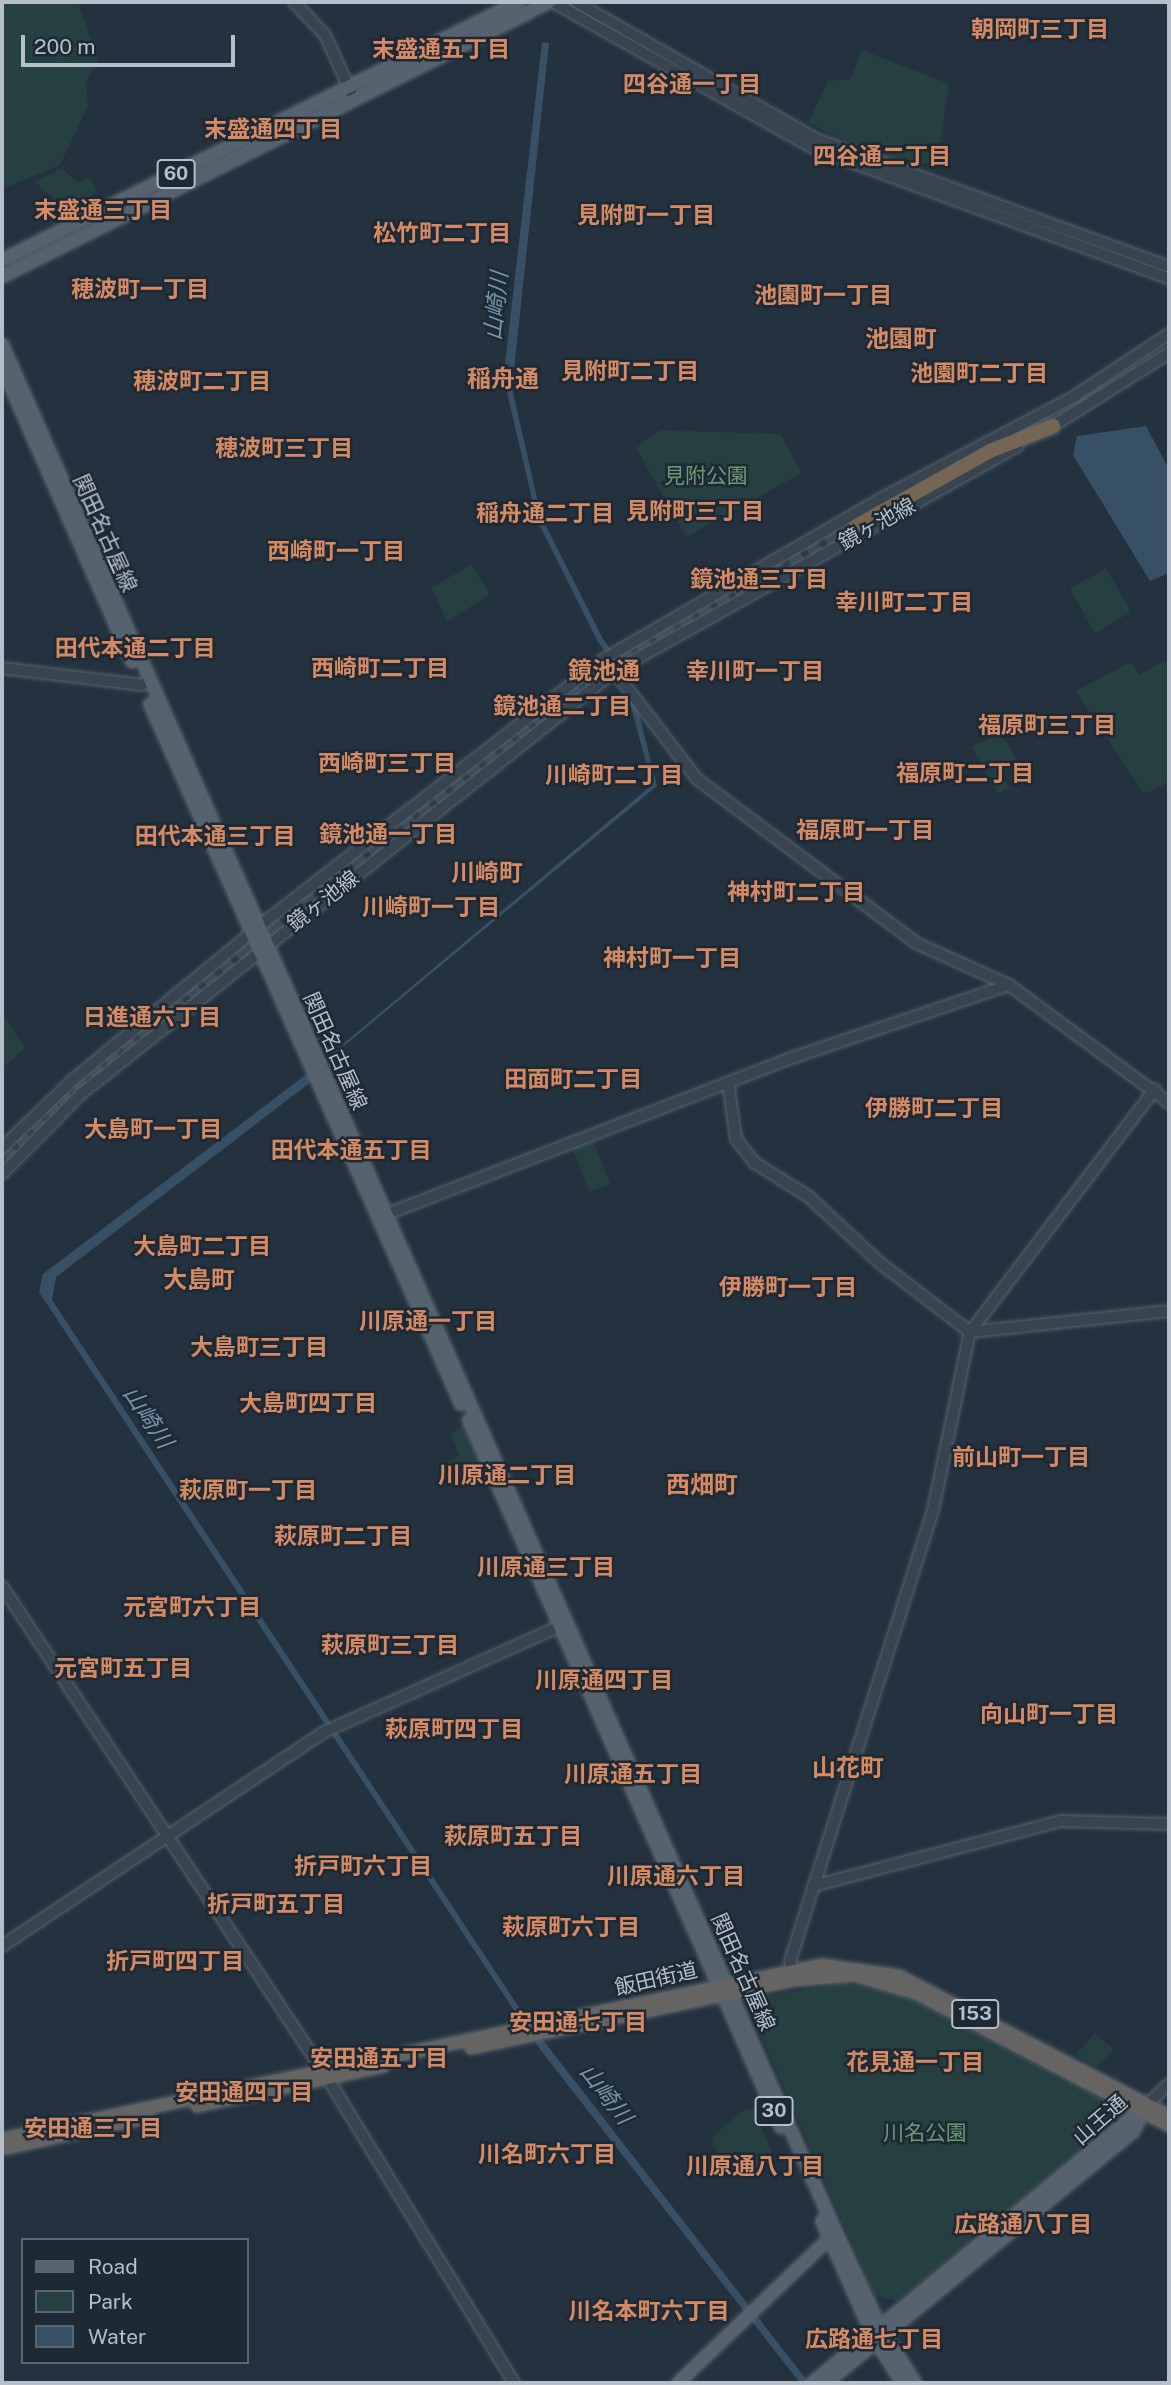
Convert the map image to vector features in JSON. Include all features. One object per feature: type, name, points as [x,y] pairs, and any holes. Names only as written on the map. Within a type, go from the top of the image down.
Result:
[{"type":"highway","points":[[856,526],[1019,437],[1053,426]]},
{"type":"highway","name":"飯田街道","points":[[2,2139],[325,2074],[792,1974],[854,1975],[901,1986],[1169,2125]]},
{"type":"highway","name":"飯田街道","points":[[2,2149],[325,2074]]},
{"type":"highway","name":"飯田街道","points":[[1144,2111],[1169,2116]]},
{"type":"main road","name":"60","points":[[2,277],[352,93],[518,2]]},
{"type":"main road","name":"60","points":[[2,260],[352,93],[551,2]]},
{"type":"main road","name":"関田名古屋線","points":[[2,344],[254,931],[383,1216],[833,2235],[902,2383]]},
{"type":"main road","name":"関田名古屋線","points":[[2,368],[146,683]]},
{"type":"main road","name":"山王通","points":[[817,2383],[1133,2132],[1144,2111]]},
{"type":"main road","points":[[678,2383],[754,2306],[833,2235]]},
{"type":"main road","name":"関田名古屋線","points":[[878,2334],[915,2383]]},
{"type":"street","points":[[295,2],[325,36],[352,93]]},
{"type":"street","points":[[551,2],[813,148],[1169,278]]},
{"type":"street","points":[[576,2],[816,139],[1169,267]]},
{"type":"street","name":"鏡ヶ池線","points":[[2,1148],[74,1079],[254,931],[604,659],[880,499],[1074,396],[1169,334]]},
{"type":"street","name":"鏡ヶ池線","points":[[2,1174],[73,1101],[615,671],[1053,426],[1169,353]]},
{"type":"street","points":[[604,659],[706,787],[916,943],[1009,985],[1099,1055],[1155,1089],[1169,1103]]},
{"type":"street","points":[[2,668],[146,683]]},
{"type":"street","points":[[383,1216],[728,1082],[1009,985]]},
{"type":"street","points":[[728,1082],[736,1139],[755,1163],[809,1198],[880,1264],[970,1332],[1169,1311]]},
{"type":"street","points":[[792,1974],[813,1886],[933,1510],[970,1332],[1155,1089]]},
{"type":"street","points":[[2,1586],[325,2074],[486,2330],[514,2383]]},
{"type":"street","points":[[2,1946],[338,1724],[563,1625]]},
{"type":"street","points":[[813,1886],[1061,1821],[1169,1824]]},
{"type":"street","points":[[1144,2111],[1169,2084]]},
{"type":"green space","points":[[2,2],[78,2],[98,60],[86,82],[88,106],[60,165],[2,189]]},
{"type":"green space","points":[[862,50],[949,84],[937,163],[899,165],[808,123],[828,81],[851,79]]},
{"type":"green space","points":[[62,168],[78,183],[90,177],[98,192],[62,213],[62,206],[35,182]]},
{"type":"green space","name":"見附公園","points":[[660,430],[780,434],[802,473],[686,537],[636,448]]},
{"type":"green space","points":[[471,564],[490,594],[447,622],[432,588]]},
{"type":"green space","points":[[1106,568],[1131,612],[1095,633],[1070,589]]},
{"type":"green space","points":[[1169,659],[1169,782],[1144,794],[1076,691],[1131,662],[1139,675]]},
{"type":"green space","points":[[1002,732],[1016,759],[998,769],[1009,788],[998,794],[971,747]]},
{"type":"green space","points":[[2,1013],[25,1048],[2,1069]]},
{"type":"green space","points":[[593,1139],[610,1184],[589,1192],[572,1147]]},
{"type":"green space","points":[[464,1426],[484,1470],[454,1483],[445,1463],[460,1456],[450,1433]]},
{"type":"green space","name":"川名公園","points":[[845,1983],[902,1995],[937,2013],[1100,2098],[1114,2123],[897,2301],[875,2296],[752,2014],[761,1997]]},
{"type":"green space","points":[[1095,2033],[1114,2050],[1096,2067],[1075,2055]]},
{"type":"green space","points":[[745,2109],[754,2109],[775,2160],[739,2178],[712,2145],[713,2136]]},
{"type":"water","name":"山崎川","points":[[542,42],[549,43],[512,388],[541,516],[603,639],[629,674],[657,786],[327,1060],[307,1085],[56,1277],[52,1300],[526,2018],[809,2383],[800,2383],[539,2048],[39,1292],[43,1274],[312,1070],[652,785],[623,677],[598,642],[537,520],[504,373]]},
{"type":"water","points":[[1146,426],[1169,469],[1169,573],[1150,581],[1073,455],[1077,436]]},
{"type":"tunnel","points":[[662,635],[856,526]]},
{"type":"tunnel","points":[[57,1101],[550,707],[668,627]]},
{"type":"tunnel","points":[[20,1147],[71,1099]]},
{"type":"tunnel","points":[[2,1157],[22,1135]]},
{"type":"district","name":"朝岡町三丁目","points":[[1040,29]]},
{"type":"district","name":"末盛通五丁目","points":[[441,49]]},
{"type":"district","name":"四谷通一丁目","points":[[692,84]]},
{"type":"district","name":"末盛通四丁目","points":[[273,129]]},
{"type":"district","name":"四谷通二丁目","points":[[882,156]]},
{"type":"district","name":"末盛通三丁目","points":[[103,210]]},
{"type":"district","name":"見附町一丁目","points":[[646,215]]},
{"type":"district","name":"松竹町二丁目","points":[[442,233]]},
{"type":"district","name":"穂波町一丁目","points":[[140,289]]},
{"type":"district","name":"池園町一丁目","points":[[823,295]]},
{"type":"district","name":"池園町","points":[[901,339]]},
{"type":"district","name":"見附町二丁目","points":[[630,371]]},
{"type":"district","name":"池園町二丁目","points":[[979,373]]},
{"type":"district","name":"稲舟通","points":[[503,379]]},
{"type":"district","name":"穂波町二丁目","points":[[202,381]]},
{"type":"district","name":"穂波町三丁目","points":[[284,448]]},
{"type":"district","name":"見附町三丁目","points":[[695,511]]},
{"type":"district","name":"稲舟通二丁目","points":[[545,513]]},
{"type":"district","name":"西崎町一丁目","points":[[336,551]]},
{"type":"district","name":"鏡池通三丁目","points":[[759,579]]},
{"type":"district","name":"幸川町二丁目","points":[[904,602]]},
{"type":"district","name":"田代本通二丁目","points":[[135,648]]},
{"type":"district","name":"西崎町二丁目","points":[[380,668]]},
{"type":"district","name":"鏡池通","points":[[604,671]]},
{"type":"district","name":"幸川町一丁目","points":[[755,671]]},
{"type":"district","name":"鏡池通二丁目","points":[[562,706]]},
{"type":"district","name":"福原町三丁目","points":[[1047,725]]},
{"type":"district","name":"西崎町三丁目","points":[[387,763]]},
{"type":"district","name":"福原町二丁目","points":[[965,773]]},
{"type":"district","name":"川崎町二丁目","points":[[614,775]]},
{"type":"district","name":"福原町一丁目","points":[[865,830]]},
{"type":"district","name":"鏡池通一丁目","points":[[388,834]]},
{"type":"district","name":"田代本通三丁目","points":[[215,836]]},
{"type":"district","name":"川崎町","points":[[487,873]]},
{"type":"district","name":"神村町二丁目","points":[[796,892]]},
{"type":"district","name":"川崎町一丁目","points":[[431,907]]},
{"type":"district","name":"神村町一丁目","points":[[672,958]]},
{"type":"district","name":"日進通六丁目","points":[[152,1017]]},
{"type":"district","name":"田面町二丁目","points":[[573,1079]]},
{"type":"district","name":"伊勝町二丁目","points":[[934,1108]]},
{"type":"district","name":"大島町一丁目","points":[[153,1129]]},
{"type":"district","name":"田代本通五丁目","points":[[351,1150]]},
{"type":"district","name":"大島町二丁目","points":[[202,1246]]},
{"type":"district","name":"大島町","points":[[199,1280]]},
{"type":"district","name":"伊勝町一丁目","points":[[788,1287]]},
{"type":"district","name":"川原通一丁目","points":[[428,1321]]},
{"type":"district","name":"大島町三丁目","points":[[259,1347]]},
{"type":"district","name":"大島町四丁目","points":[[308,1403]]},
{"type":"district","name":"前山町一丁目","points":[[1021,1457]]},
{"type":"district","name":"川原通二丁目","points":[[507,1475]]},
{"type":"district","name":"西畑町","points":[[702,1485]]},
{"type":"district","name":"萩原町一丁目","points":[[248,1490]]},
{"type":"district","name":"萩原町二丁目","points":[[343,1536]]},
{"type":"district","name":"川原通三丁目","points":[[546,1567]]},
{"type":"district","name":"元宮町六丁目","points":[[192,1607]]},
{"type":"district","name":"萩原町三丁目","points":[[390,1645]]},
{"type":"district","name":"元宮町五丁目","points":[[123,1668]]},
{"type":"district","name":"川原通四丁目","points":[[604,1680]]},
{"type":"district","name":"向山町一丁目","points":[[1049,1714]]},
{"type":"district","name":"萩原町四丁目","points":[[454,1729]]},
{"type":"district","name":"山花町","points":[[848,1768]]},
{"type":"district","name":"川原通五丁目","points":[[633,1774]]},
{"type":"district","name":"萩原町五丁目","points":[[513,1836]]},
{"type":"district","name":"折戸町六丁目","points":[[363,1866]]},
{"type":"district","name":"川原通六丁目","points":[[676,1876]]},
{"type":"district","name":"折戸町五丁目","points":[[276,1904]]},
{"type":"district","name":"萩原町六丁目","points":[[571,1927]]},
{"type":"district","name":"折戸町四丁目","points":[[175,1961]]},
{"type":"district","name":"安田通七丁目","points":[[578,2022]]},
{"type":"district","name":"安田通五丁目","points":[[379,2058]]},
{"type":"district","name":"花見通一丁目","points":[[915,2062]]},
{"type":"district","name":"安田通四丁目","points":[[244,2092]]},
{"type":"district","name":"安田通三丁目","points":[[93,2128]]},
{"type":"district","name":"川名町六丁目","points":[[547,2154]]},
{"type":"district","name":"川原通八丁目","points":[[755,2166]]},
{"type":"district","name":"広路通八丁目","points":[[1023,2224]]},
{"type":"district","name":"川名本町六丁目","points":[[649,2311]]},
{"type":"district","name":"広路通七丁目","points":[[874,2339]]}]
